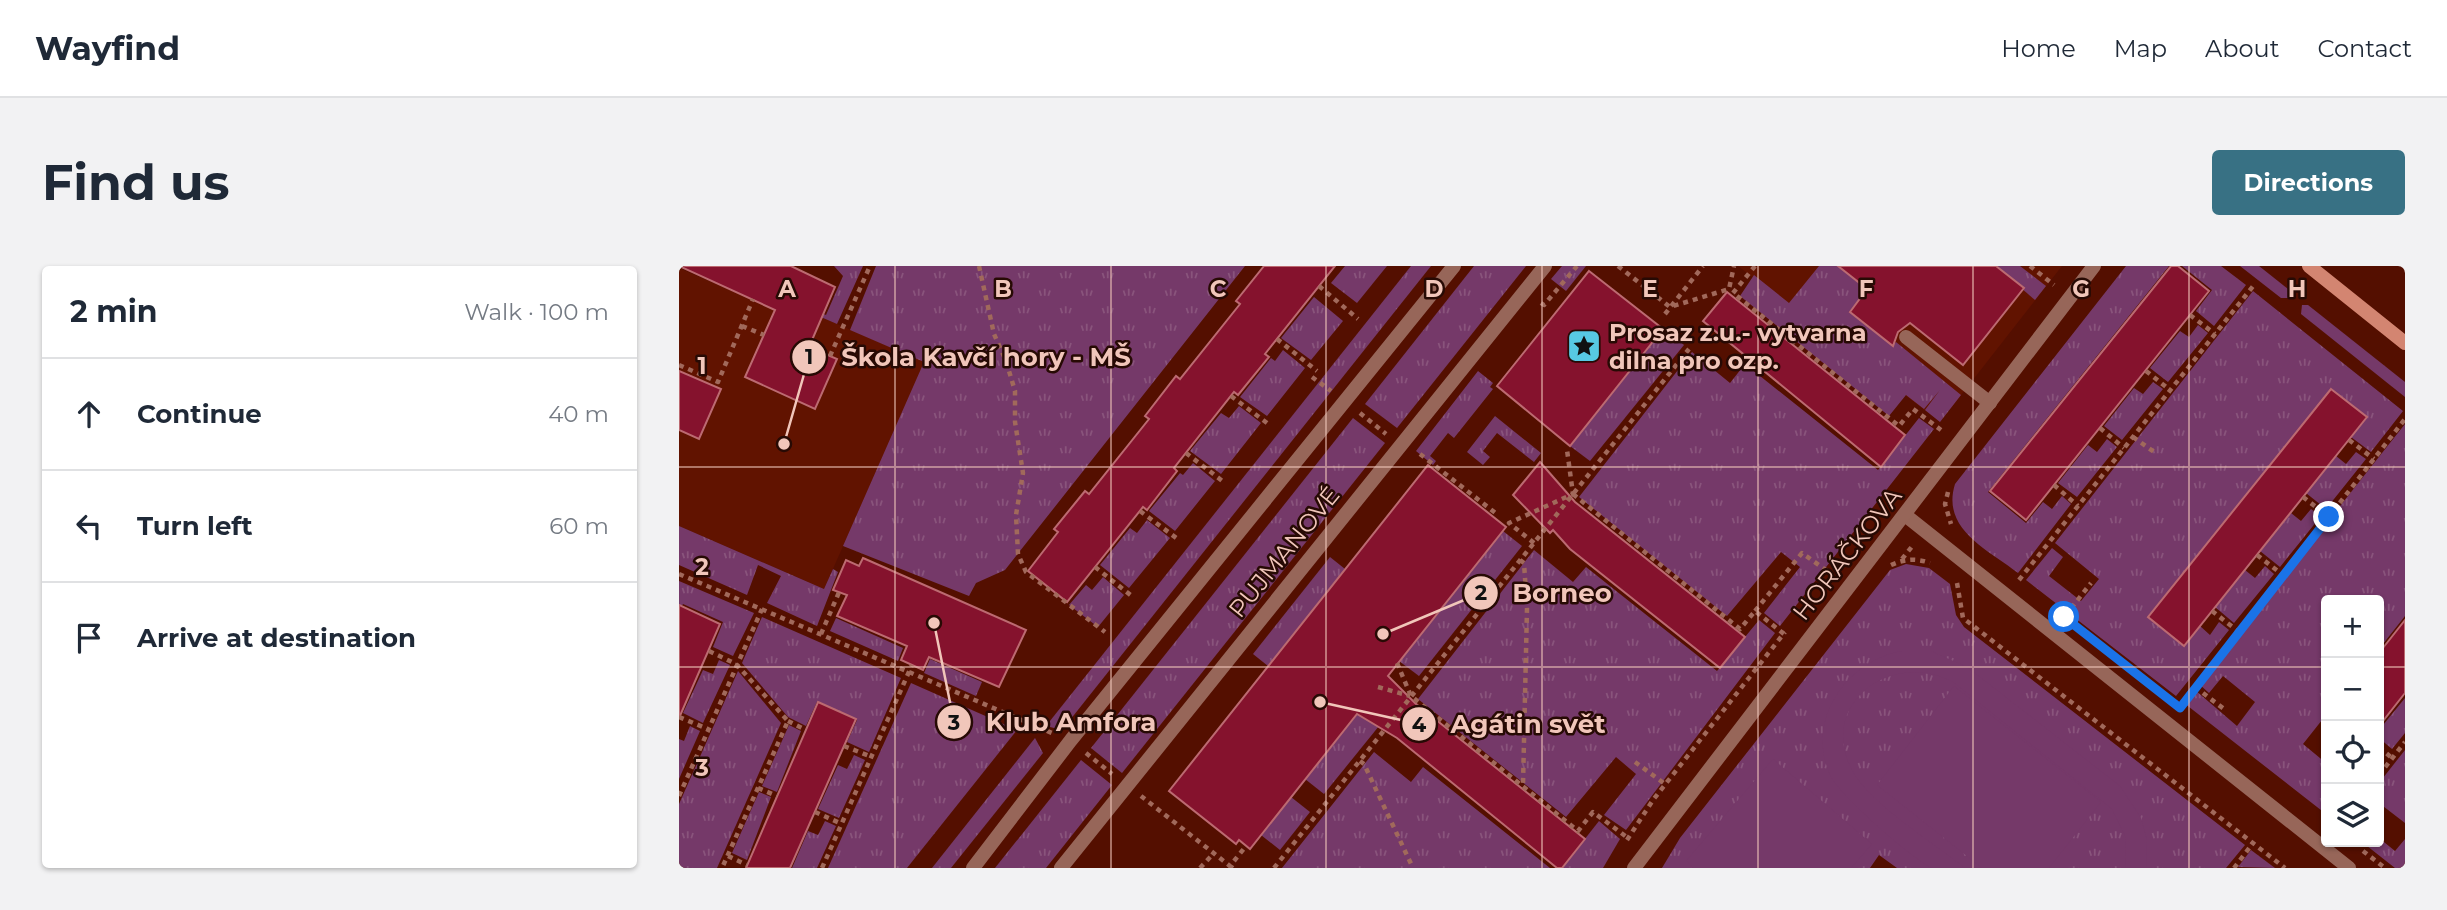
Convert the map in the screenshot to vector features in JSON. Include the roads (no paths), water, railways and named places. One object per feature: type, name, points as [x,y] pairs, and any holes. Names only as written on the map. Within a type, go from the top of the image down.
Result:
[{"type":"street","name":"PUJMANOVÉ","points":[[973,868],[1071,740],[1454,266]]},
{"type":"street","name":"PUJMANOVÉ","points":[[1061,868],[1399,444],[1545,266]]},
{"type":"street","name":"HORÁČKOVA","points":[[1634,868],[2094,266]]},
{"type":"street","points":[[2309,266],[2405,342]]},
{"type":"street","points":[[1906,337],[1990,402]]},
{"type":"street","points":[[1905,516],[2349,868]]},
{"type":"place","name":"Prosaz z.u.- vytvarna dilna pro ozp.","points":[[1584,346]]},
{"type":"place","name":"Škola Kavčí hory - MŠ","points":[[784,444]]},
{"type":"place","name":"Klub Amfora","points":[[934,623]]},
{"type":"place","name":"Borneo","points":[[1383,634]]},
{"type":"place","name":"Agátin svět","points":[[1320,702]]}]
